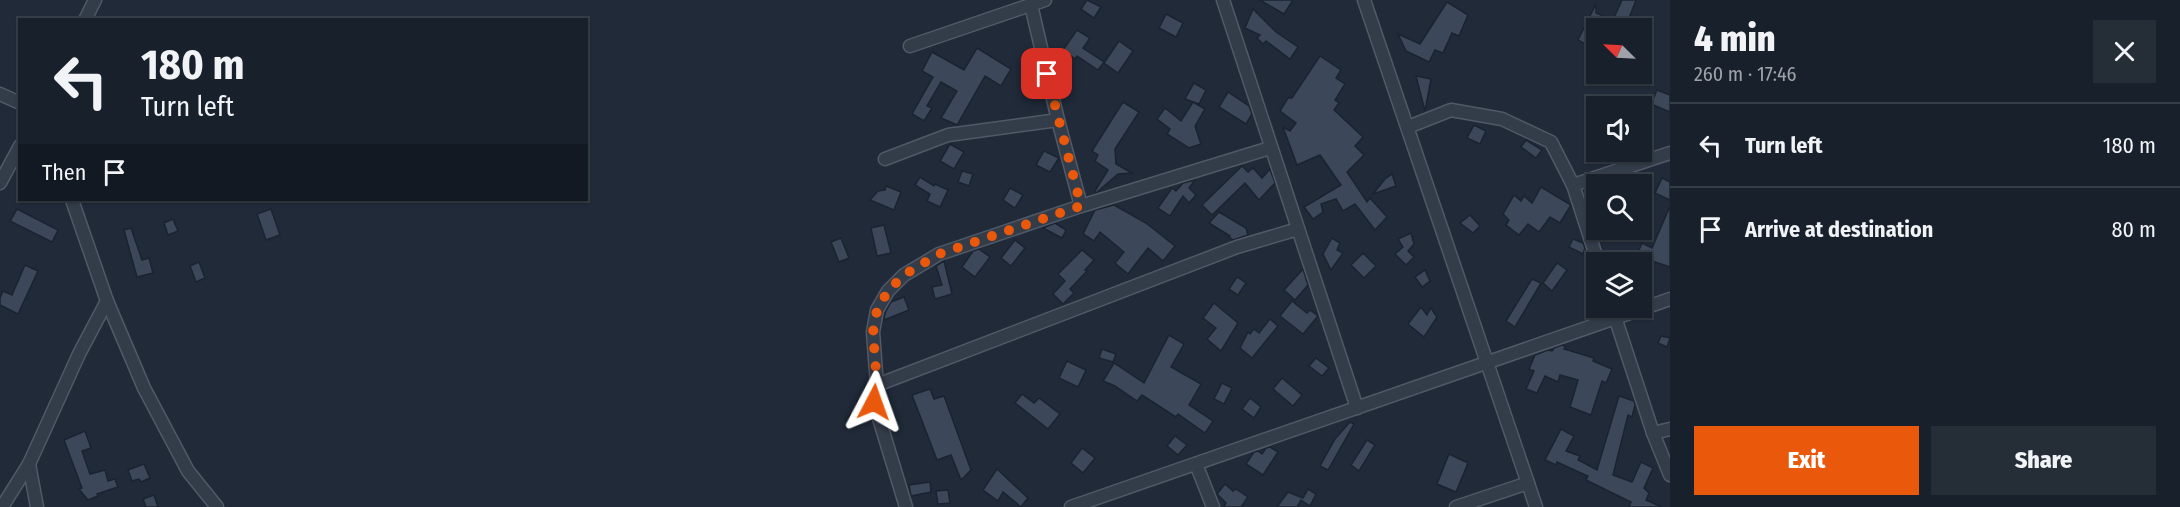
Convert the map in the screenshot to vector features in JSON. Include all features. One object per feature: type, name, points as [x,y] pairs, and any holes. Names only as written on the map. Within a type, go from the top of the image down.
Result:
[{"type":"street","points":[[86,18],[95,0]]},
{"type":"street","points":[[910,46],[1045,0]]},
{"type":"street","points":[[1223,0],[1357,408]]},
{"type":"street","points":[[1365,0],[1536,507]]},
{"type":"street","points":[[1031,5],[1081,206]]},
{"type":"street","points":[[0,94],[18,102]]},
{"type":"street","points":[[1408,127],[1451,110],[1502,119],[1551,142],[1573,185],[1595,252]]},
{"type":"street","points":[[885,159],[948,135],[1058,120]]},
{"type":"street","points":[[906,507],[874,402],[877,385],[873,332],[877,310],[888,291],[904,275],[939,254],[1081,206],[1270,148]]},
{"type":"street","points":[[0,183],[18,150]]},
{"type":"street","points":[[1573,185],[1670,153]]},
{"type":"street","points":[[72,201],[107,301],[144,388],[188,471],[218,507]]},
{"type":"street","points":[[877,385],[1237,247],[1298,229]]},
{"type":"street","points":[[1652,304],[1670,299]]},
{"type":"street","points":[[2,507],[29,464],[79,354],[107,301]]},
{"type":"street","points":[[1071,507],[1486,364],[1601,318]]},
{"type":"street","points":[[1616,318],[1653,433],[1670,475]]},
{"type":"street","points":[[1653,433],[1670,429]]},
{"type":"street","points":[[29,464],[37,507]]},
{"type":"street","points":[[1196,464],[1213,507]]},
{"type":"street","points":[[1456,507],[1527,483]]},
{"type":"building","points":[[1087,0],[1101,7],[1094,18],[1081,9]]},
{"type":"building","points":[[1260,0],[1293,0],[1284,14]]},
{"type":"building","points":[[1622,0],[1636,0],[1629,18],[1614,18]]},
{"type":"building","points":[[1447,2],[1468,15],[1459,36],[1452,33],[1443,53],[1435,50],[1429,62],[1406,51],[1398,34],[1420,44]]},
{"type":"building","points":[[1596,4],[1596,13],[1608,18],[1589,18]]},
{"type":"building","points":[[1253,9],[1276,32],[1298,47],[1290,59],[1266,41],[1263,44],[1257,38],[1260,35],[1245,28]]},
{"type":"building","points":[[1166,14],[1183,23],[1176,37],[1159,28]]},
{"type":"building","points":[[1586,24],[1586,44],[1578,40]]},
{"type":"building","points":[[1077,30],[1090,38],[1083,48],[1104,62],[1098,70],[1077,56],[1075,59],[1063,50]]},
{"type":"building","points":[[1119,41],[1133,51],[1118,73],[1104,63]]},
{"type":"building","points":[[977,48],[1011,69],[1001,86],[985,76],[957,125],[941,118],[957,91],[941,82],[927,106],[932,108],[924,121],[912,114],[933,77],[922,71],[932,52],[964,70]]},
{"type":"building","points":[[1320,56],[1341,70],[1336,78],[1345,84],[1335,100],[1339,103],[1334,110],[1363,137],[1355,146],[1364,155],[1347,172],[1367,202],[1370,198],[1387,217],[1375,230],[1355,204],[1343,211],[1336,199],[1321,204],[1323,212],[1313,219],[1304,207],[1341,185],[1320,155],[1297,165],[1283,127],[1290,131],[1296,123],[1280,111],[1288,98],[1292,98]]},
{"type":"building","points":[[1416,76],[1431,79],[1425,111]]},
{"type":"building","points":[[1194,83],[1206,90],[1199,104],[1185,99]]},
{"type":"building","points":[[1657,90],[1670,95],[1670,112],[1652,104]]},
{"type":"building","points":[[1228,92],[1249,106],[1252,114],[1246,124],[1219,107]]},
{"type":"building","points":[[1123,102],[1139,112],[1115,149],[1116,164],[1132,173],[1118,174],[1096,193],[1095,191],[1108,170],[1095,161],[1098,155],[1092,151]]},
{"type":"building","points":[[1193,102],[1205,109],[1195,126],[1201,144],[1189,148],[1167,134],[1170,129],[1157,119],[1165,108],[1181,121]]},
{"type":"building","points":[[1474,125],[1486,131],[1480,144],[1467,138]]},
{"type":"building","points":[[1526,140],[1542,150],[1536,158],[1521,147]]},
{"type":"building","points":[[950,144],[964,152],[954,169],[940,161]]},
{"type":"building","points":[[1044,151],[1059,158],[1050,172],[1036,165]]},
{"type":"building","points":[[1242,166],[1248,172],[1253,168],[1262,178],[1270,169],[1275,183],[1259,200],[1245,183],[1212,215],[1202,205]]},
{"type":"building","points":[[962,171],[973,174],[969,186],[958,182]]},
{"type":"building","points":[[1392,174],[1396,186],[1373,194],[1385,179]]},
{"type":"building","points":[[920,177],[934,186],[935,184],[948,190],[940,207],[927,201],[930,194],[915,185]]},
{"type":"building","points":[[1662,178],[1670,182],[1670,200],[1655,193]]},
{"type":"building","points":[[1195,180],[1189,188],[1196,195],[1189,203],[1183,196],[1170,216],[1158,208],[1172,188],[1176,191],[1183,183]]},
{"type":"building","points":[[886,186],[901,192],[894,210],[870,200],[878,191],[885,190]]},
{"type":"building","points":[[1541,187],[1571,205],[1560,223],[1550,217],[1539,232],[1528,224],[1519,235],[1506,225],[1509,220],[1503,214],[1514,195],[1521,201],[1524,196],[1532,203]]},
{"type":"building","points":[[1010,188],[1023,195],[1015,208],[1003,200]]},
{"type":"building","points":[[1114,205],[1146,223],[1175,246],[1163,261],[1148,248],[1128,274],[1115,263],[1124,252],[1100,232],[1094,241],[1083,234],[1095,210]]},
{"type":"building","points":[[1670,206],[1670,267],[1652,261],[1652,252],[1638,252],[1642,243],[1652,248]]},
{"type":"building","points":[[17,209],[58,230],[52,242],[10,221]]},
{"type":"building","points":[[271,209],[280,235],[266,240],[257,214]]},
{"type":"building","points":[[1219,212],[1246,228],[1248,235],[1233,240],[1209,223]]},
{"type":"building","points":[[1470,215],[1480,226],[1473,233],[1460,223]]},
{"type":"building","points":[[173,219],[178,231],[168,235],[164,223]]},
{"type":"building","points":[[1055,223],[1066,230],[1062,238],[1043,228]]},
{"type":"building","points":[[884,225],[891,253],[877,256],[871,228]]},
{"type":"building","points":[[131,228],[142,260],[149,258],[153,273],[137,277],[124,230]]},
{"type":"building","points":[[1411,233],[1414,244],[1408,251],[1414,257],[1406,265],[1395,254],[1403,247],[1398,239]]},
{"type":"building","points":[[841,238],[849,258],[839,262],[831,242]]},
{"type":"building","points":[[1332,238],[1340,243],[1337,250],[1343,253],[1331,270],[1323,254]]},
{"type":"building","points":[[1573,239],[1583,243],[1585,248],[1583,254],[1569,247]]},
{"type":"building","points":[[1015,240],[1025,248],[1011,266],[1001,258]]},
{"type":"building","points":[[979,249],[990,257],[975,277],[962,267],[973,251]]},
{"type":"building","points":[[1082,250],[1094,260],[1070,289],[1074,293],[1063,304],[1053,294],[1065,281],[1058,274]]},
{"type":"building","points":[[1363,253],[1376,266],[1364,278],[1351,265]]},
{"type":"building","points":[[944,261],[952,294],[935,299],[932,287],[942,285],[936,266]]},
{"type":"building","points":[[199,262],[205,278],[196,282],[190,266]]},
{"type":"building","points":[[1557,263],[1567,270],[1552,291],[1543,283]]},
{"type":"building","points":[[25,265],[38,271],[18,314],[0,305],[0,298],[3,291],[12,295]]},
{"type":"building","points":[[1303,269],[1308,285],[1295,300],[1284,290]]},
{"type":"building","points":[[1425,270],[1430,281],[1422,287],[1415,277]]},
{"type":"building","points":[[1237,277],[1246,283],[1238,295],[1229,289]]},
{"type":"building","points":[[1532,279],[1541,283],[1515,327],[1506,321]]},
{"type":"building","points":[[904,297],[909,310],[884,320],[891,302]]},
{"type":"building","points":[[1292,301],[1307,313],[1310,310],[1318,316],[1303,334],[1280,316]]},
{"type":"building","points":[[1214,303],[1238,323],[1221,351],[1207,339],[1216,328],[1203,318]]},
{"type":"building","points":[[1421,307],[1427,315],[1431,308],[1437,317],[1424,337],[1408,324]]},
{"type":"building","points":[[1270,319],[1278,326],[1252,358],[1240,348],[1248,332],[1250,334],[1254,329],[1259,333]]},
{"type":"building","points":[[1169,335],[1184,344],[1171,367],[1201,384],[1189,405],[1213,421],[1205,433],[1178,414],[1176,417],[1142,395],[1137,401],[1103,381],[1114,363],[1144,383]]},
{"type":"building","points":[[1661,336],[1670,338],[1667,347],[1658,343]]},
{"type":"building","points":[[1562,345],[1566,347],[1564,349],[1594,358],[1593,361],[1612,369],[1606,383],[1602,381],[1591,415],[1570,407],[1578,380],[1560,375],[1558,382],[1545,376],[1537,393],[1526,389],[1534,371],[1529,369],[1535,355],[1548,350],[1552,351]]},
{"type":"building","points":[[1102,349],[1116,354],[1113,362],[1099,358]]},
{"type":"building","points":[[1316,358],[1329,368],[1322,376],[1309,366]]},
{"type":"building","points":[[1067,361],[1086,370],[1078,387],[1059,378]]},
{"type":"building","points":[[1282,378],[1302,395],[1293,406],[1273,389]]},
{"type":"building","points":[[1222,383],[1232,388],[1224,404],[1214,399]]},
{"type":"building","points":[[930,389],[934,399],[944,396],[971,470],[961,480],[951,455],[937,460],[912,395]]},
{"type":"building","points":[[1022,394],[1034,403],[1039,398],[1060,414],[1048,429],[1015,403]]},
{"type":"building","points":[[1619,396],[1634,401],[1635,405],[1632,417],[1628,415],[1613,475],[1632,482],[1641,462],[1653,468],[1644,488],[1649,493],[1646,500],[1662,507],[1629,507],[1631,502],[1586,480],[1588,476],[1557,462],[1556,465],[1545,460],[1561,429],[1574,436],[1566,451],[1580,456],[1578,460],[1597,470]]},
{"type":"building","points":[[1250,398],[1261,407],[1254,418],[1242,409]]},
{"type":"building","points":[[1350,422],[1354,424],[1328,470],[1320,466],[1335,439]]},
{"type":"building","points":[[85,431],[91,448],[82,451],[90,474],[105,470],[108,481],[115,479],[118,487],[97,494],[98,496],[88,500],[79,489],[82,488],[64,440]]},
{"type":"building","points":[[1175,436],[1187,445],[1178,455],[1167,446]]},
{"type":"building","points":[[1367,440],[1375,445],[1359,471],[1351,465]]},
{"type":"building","points":[[1270,447],[1278,452],[1263,475],[1246,464],[1254,452],[1258,451],[1262,454],[1266,448]]},
{"type":"building","points":[[1082,448],[1095,458],[1083,473],[1071,463]]},
{"type":"building","points":[[1449,454],[1468,463],[1456,492],[1437,484]]},
{"type":"building","points":[[144,464],[150,478],[141,482],[139,479],[132,481],[128,470]]},
{"type":"building","points":[[997,469],[1028,498],[1021,507],[1003,492],[998,501],[983,490]]},
{"type":"building","points":[[930,482],[931,492],[911,496],[909,485]]},
{"type":"building","points":[[1225,484],[1233,491],[1236,489],[1248,497],[1241,507],[1224,507],[1226,503],[1217,494]]},
{"type":"building","points":[[1308,489],[1316,494],[1310,506],[1301,500],[1297,507],[1277,507],[1288,492],[1303,498]]},
{"type":"building","points":[[948,490],[950,503],[938,504],[936,491]]},
{"type":"building","points":[[154,495],[158,507],[146,507],[143,499]]},
{"type":"route","points":[[874,402],[877,385],[873,332],[877,310],[888,291],[904,275],[939,254],[1081,206],[1047,74]]}]
